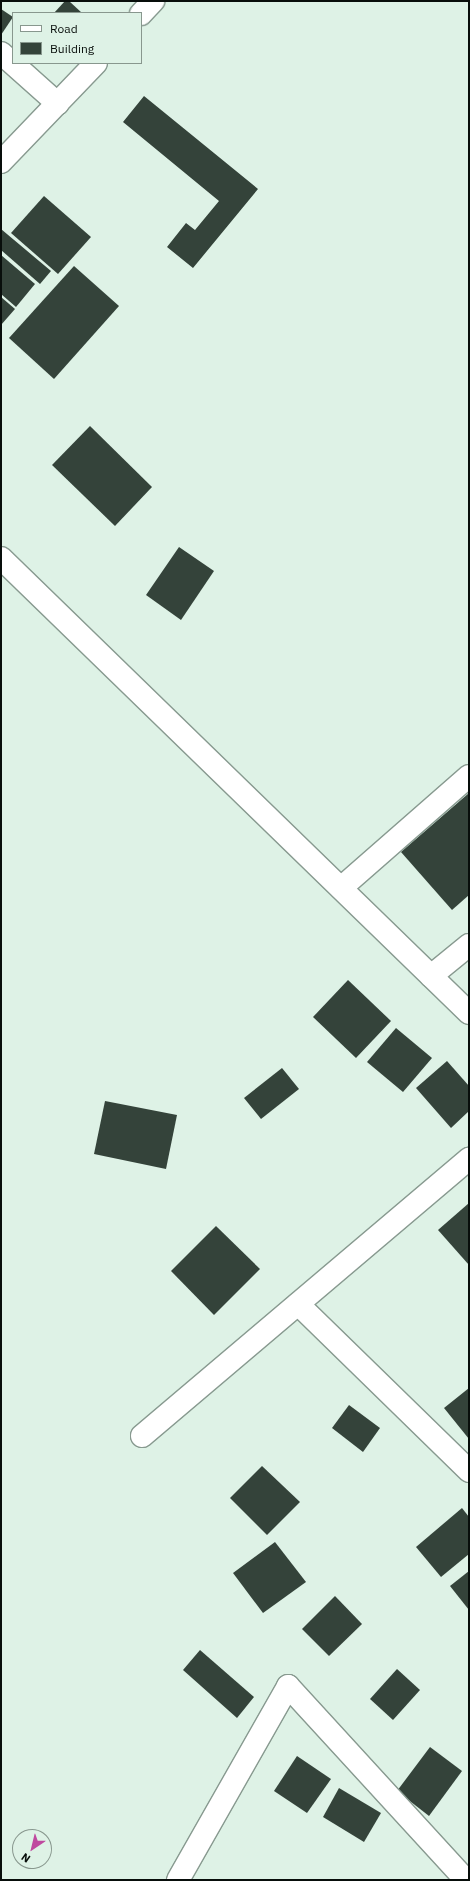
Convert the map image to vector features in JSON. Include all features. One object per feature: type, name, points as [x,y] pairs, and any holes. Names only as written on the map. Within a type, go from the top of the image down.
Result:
[{"type":"street","points":[[142,13],[153,1]]},
{"type":"street","points":[[1,53],[12,63]]},
{"type":"street","points":[[13,64],[58,104]]},
{"type":"street","points":[[1,162],[95,64]]},
{"type":"street","points":[[1,558],[469,1013]]},
{"type":"street","points":[[341,888],[469,776]]},
{"type":"street","points":[[431,976],[469,945]]},
{"type":"street","points":[[142,1436],[469,1159]]},
{"type":"street","points":[[298,1304],[469,1471]]},
{"type":"street","points":[[178,1880],[288,1686],[466,1880]]},
{"type":"building","points":[[65,1],[69,1],[81,12],[55,12]]},
{"type":"building","points":[[1,9],[12,16],[12,18],[1,35]]},
{"type":"building","points":[[144,96],[258,189],[193,268],[167,247],[186,223],[195,230],[219,201],[123,122]]},
{"type":"building","points":[[44,196],[91,237],[58,274],[11,233]]},
{"type":"building","points":[[1,229],[51,271],[40,284],[1,250]]},
{"type":"building","points":[[1,255],[35,284],[16,307],[1,294]]},
{"type":"building","points":[[74,266],[119,306],[54,379],[9,338]]},
{"type":"building","points":[[1,297],[15,309],[1,325]]},
{"type":"building","points":[[90,426],[152,487],[115,526],[52,465]]},
{"type":"building","points":[[179,547],[214,571],[181,620],[146,595]]},
{"type":"building","points":[[469,793],[469,895],[452,910],[401,852]]},
{"type":"building","points":[[348,980],[391,1021],[356,1058],[313,1017]]},
{"type":"building","points":[[396,1028],[432,1058],[403,1092],[367,1062]]},
{"type":"building","points":[[447,1061],[469,1086],[469,1111],[451,1128],[416,1088]]},
{"type":"building","points":[[282,1068],[299,1089],[261,1119],[244,1098]]},
{"type":"building","points":[[105,1101],[177,1115],[166,1169],[94,1154]]},
{"type":"building","points":[[469,1203],[469,1265],[438,1230]]},
{"type":"building","points":[[216,1226],[260,1269],[214,1315],[171,1271]]},
{"type":"building","points":[[469,1388],[469,1439],[444,1408]]},
{"type":"building","points":[[349,1405],[380,1428],[363,1452],[332,1428]]},
{"type":"building","points":[[262,1466],[300,1502],[267,1535],[230,1498]]},
{"type":"building","points":[[462,1508],[469,1517],[469,1554],[441,1577],[416,1547]]},
{"type":"building","points":[[275,1542],[306,1582],[263,1613],[233,1573]]},
{"type":"building","points":[[469,1571],[469,1610],[450,1586]]},
{"type":"building","points":[[335,1596],[362,1624],[329,1656],[302,1629]]},
{"type":"building","points":[[200,1650],[254,1697],[237,1718],[183,1670]]},
{"type":"building","points":[[397,1669],[420,1690],[393,1720],[370,1699]]},
{"type":"building","points":[[430,1747],[462,1771],[429,1816],[397,1791]]},
{"type":"building","points":[[297,1756],[331,1779],[307,1813],[274,1791]]},
{"type":"building","points":[[339,1788],[381,1813],[364,1842],[323,1817]]}]
